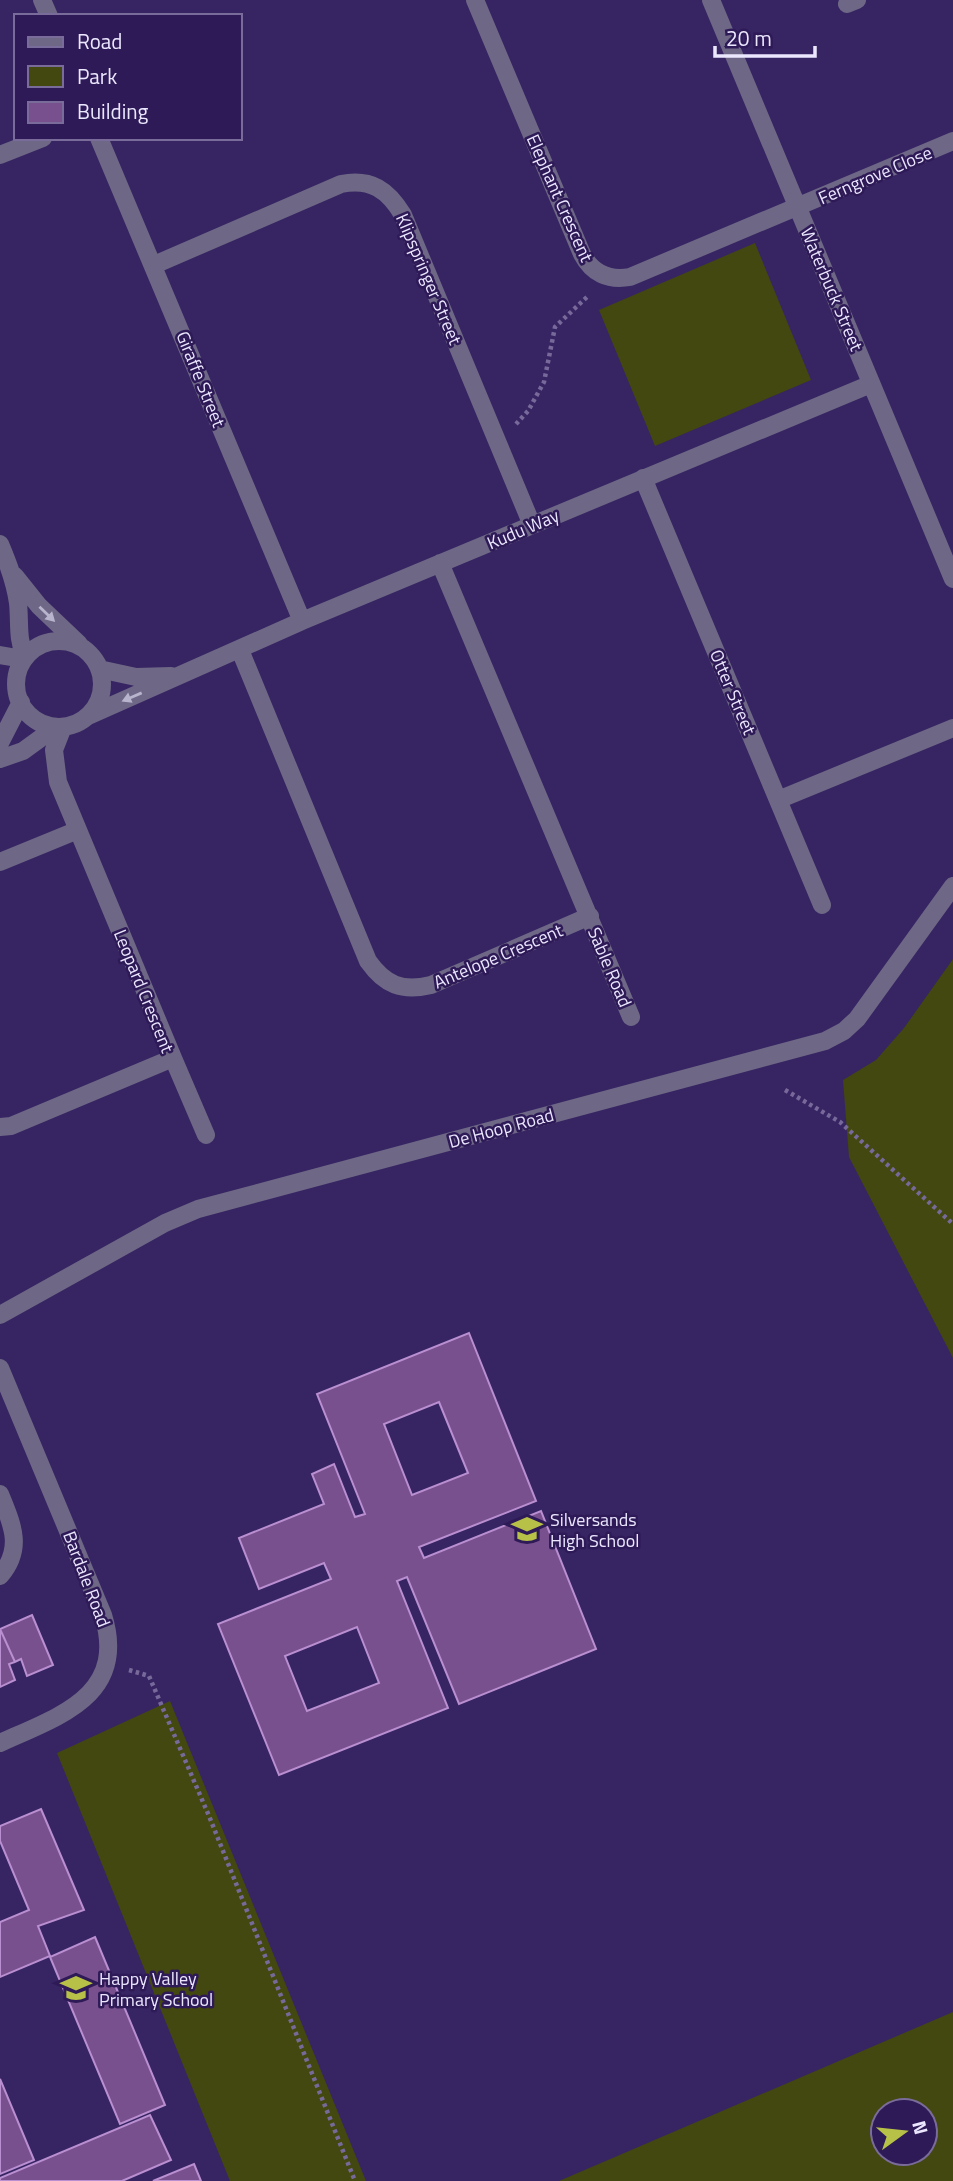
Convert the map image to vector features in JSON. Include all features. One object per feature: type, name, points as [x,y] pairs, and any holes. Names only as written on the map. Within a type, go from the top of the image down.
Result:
[{"type":"street","name":"Elephant Crescent","points":[[475,0],[586,263],[603,276],[630,277],[798,208]]},
{"type":"street","name":"Waterbuck Street","points":[[710,0],[953,579]]},
{"type":"street","points":[[0,155],[38,140]]},
{"type":"street","name":"Giraffe Street","points":[[100,140],[302,621]]},
{"type":"street","name":"Ferngrove Close","points":[[798,208],[953,141]]},
{"type":"street","name":"Klipspringer Street","points":[[154,265],[341,184],[365,181],[377,185],[396,203],[403,215],[531,525]]},
{"type":"street","name":"Kudu Way","points":[[88,716],[154,688],[175,675],[240,650],[302,621],[871,384]]},
{"type":"street","name":"Otter Street","points":[[643,478],[822,905]]},
{"type":"street","points":[[0,544],[12,573],[18,606],[19,643],[24,658]]},
{"type":"street","points":[[440,563],[590,916]]},
{"type":"street","points":[[7,757],[59,727],[76,723],[88,716],[102,689],[99,669],[86,650],[39,606],[12,573]]},
{"type":"street","points":[[0,743],[20,700],[17,673],[24,658],[38,646],[57,641],[78,645],[86,650]]},
{"type":"street","name":"Antelope Crescent","points":[[240,650],[369,961],[386,981],[409,989],[431,985],[590,916]]},
{"type":"street","points":[[0,654],[24,658]]},
{"type":"street","name":"Kudu Way","points":[[99,669],[136,677],[175,675]]},
{"type":"street","points":[[0,690],[20,700],[32,717],[59,727]]},
{"type":"street","name":"Leopard Crescent","points":[[0,1127],[11,1126],[173,1058],[56,774],[54,750],[59,727]]},
{"type":"street","points":[[778,800],[953,728]]},
{"type":"street","points":[[7,757],[32,757],[56,774]]},
{"type":"street","points":[[0,862],[78,830]]},
{"type":"street","name":"De Hoop Road","points":[[0,1315],[165,1223],[198,1209],[835,1037],[857,1019],[953,886]]},
{"type":"street","name":"Sable Road","points":[[590,916],[631,1017]]},
{"type":"street","points":[[173,1058],[206,1135]]},
{"type":"street","name":"Bardale Road","points":[[0,1368],[103,1615],[108,1646],[99,1681],[88,1698],[72,1711],[0,1743]]},
{"type":"street","points":[[0,1494],[15,1534],[13,1557],[0,1576]]},
{"type":"path","points":[[496,441],[511,431],[537,396],[544,382],[555,327],[576,309],[603,276]]},
{"type":"path","points":[[785,1090],[840,1122],[953,1224]]},
{"type":"path","points":[[127,1669],[149,1676],[209,1816],[355,2181]]},
{"type":"green space","points":[[755,243],[811,380],[655,446],[599,310]]},
{"type":"green space","points":[[953,959],[953,1358],[849,1157],[843,1080],[876,1060],[904,1028]]},
{"type":"green space","points":[[170,1701],[366,2181],[230,2181],[57,1753]]},
{"type":"green space","points":[[953,2012],[953,2181],[559,2181]]},
{"type":"building","points":[[469,1333],[536,1501],[419,1547],[424,1558],[541,1511],[596,1649],[459,1704],[407,1577],[397,1581],[448,1708],[279,1775],[218,1624],[331,1579],[324,1563],[259,1589],[239,1538],[324,1504],[312,1474],[334,1464],[355,1517],[365,1514],[317,1394]],"holes":[[[439,1402],[468,1473],[412,1495],[384,1424]],[[357,1627],[379,1683],[307,1711],[285,1656]]]},
{"type":"building","points":[[32,1615],[53,1665],[27,1676],[21,1659],[15,1662],[0,1629]]},
{"type":"building","points":[[0,1629],[15,1662],[9,1664],[15,1680],[0,1687]]},
{"type":"building","points":[[41,1809],[84,1910],[38,1926],[50,1956],[0,1977],[0,1922],[29,1910],[0,1841],[0,1826]]},
{"type":"building","points":[[95,1937],[165,2105],[120,2124],[50,1957]]},
{"type":"building","points":[[0,2079],[34,2160],[0,2174]]},
{"type":"building","points":[[150,2115],[171,2160],[122,2181],[0,2181],[0,2178]]},
{"type":"building","points":[[194,2164],[201,2181],[153,2181]]},
{"type":"place","name":"Silversands High School","points":[[527,1529]]},
{"type":"place","name":"Happy Valley Primary School","points":[[76,1988]]}]
